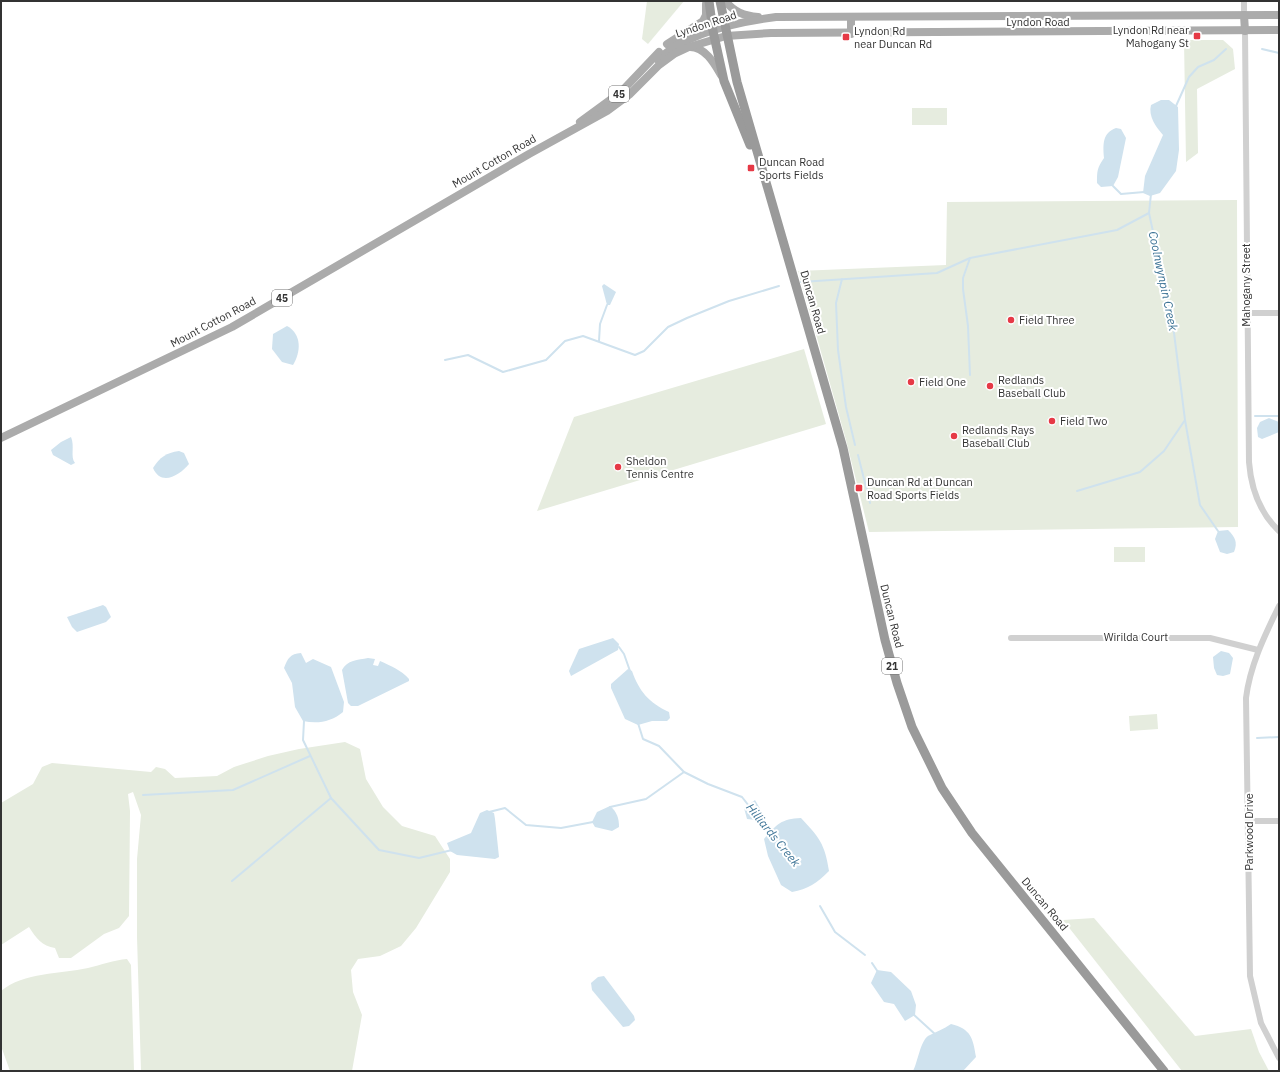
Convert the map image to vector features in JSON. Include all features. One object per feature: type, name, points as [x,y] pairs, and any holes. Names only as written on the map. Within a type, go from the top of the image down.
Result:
[{"type":"highway","name":"Duncan Road","points":[[707,1],[724,81],[767,190]]},
{"type":"highway","name":"21","points":[[720,1],[725,32]]},
{"type":"highway","name":"Duncan Road","points":[[725,32],[767,190],[843,448],[875,600],[895,677],[912,727],[927,761],[947,796],[972,833],[1164,1071]]},
{"type":"main road","name":"Mount Cotton Road","points":[[553,140],[628,86],[668,43],[701,23],[706,15],[707,1]]},
{"type":"main road","points":[[726,1],[731,8],[748,16],[776,17]]},
{"type":"main road","points":[[1244,15],[1245,30]]},
{"type":"main road","name":"Lyndon Road","points":[[725,32],[776,17],[1279,15]]},
{"type":"main road","points":[[851,17],[851,34]]},
{"type":"main road","name":"Lyndon Road","points":[[725,32],[851,34],[1279,30]]},
{"type":"main road","name":"Mount Cotton Road","points":[[1,438],[232,326],[553,140],[582,126],[616,105],[634,91],[666,59],[714,35],[725,32]]},
{"type":"main road","name":"Lyndon Road","points":[[576,124],[624,94],[676,44],[714,35]]},
{"type":"main road","points":[[689,47],[699,48],[705,53],[717,67],[724,81]]},
{"type":"street","points":[[1244,1],[1244,15]]},
{"type":"street","name":"Mahogany Street","points":[[1245,30],[1246,313],[1250,476],[1259,504],[1279,531]]},
{"type":"street","points":[[1246,313],[1279,313]]},
{"type":"street","name":"Parkwood Drive","points":[[1279,606],[1258,650],[1247,685],[1246,698],[1249,821],[1250,976],[1261,1023],[1279,1058]]},
{"type":"street","name":"Wirilda Court","points":[[1011,638],[1210,638],[1258,650]]},
{"type":"street","points":[[1249,821],[1279,821]]},
{"type":"shaded area","points":[[647,1],[684,1],[648,44],[642,39]]},
{"type":"shaded area","points":[[1184,40],[1223,40],[1233,49],[1235,69],[1197,89],[1198,153],[1186,162]]},
{"type":"shaded area","points":[[912,108],[947,108],[947,125],[912,125]]},
{"type":"shaded area","points":[[1237,200],[1238,527],[869,532],[846,440],[798,271],[946,265],[947,202]]},
{"type":"shaded area","name":"Sheldon Tennis Centre","points":[[804,349],[826,424],[537,511],[574,417]]},
{"type":"shaded area","points":[[1114,547],[1145,547],[1145,562],[1114,562]]},
{"type":"shaded area","points":[[1157,714],[1158,729],[1130,731],[1129,716]]},
{"type":"shaded area","points":[[345,742],[360,749],[366,779],[383,807],[402,826],[435,836],[450,859],[450,872],[416,928],[401,946],[380,956],[358,959],[351,970],[353,992],[362,1015],[352,1071],[141,1071],[137,937],[137,859],[141,815],[133,792],[128,794],[130,811],[129,916],[119,928],[104,934],[71,958],[59,958],[55,948],[50,947],[40,941],[29,927],[1,945],[1,803],[33,784],[42,767],[52,763],[151,772],[156,767],[165,769],[175,778],[217,776],[234,767],[268,756],[299,749]]},
{"type":"shaded area","points":[[1094,918],[1195,1036],[1251,1029],[1259,1052],[1269,1071],[1182,1071],[1063,920]]},
{"type":"shaded area","points":[[127,959],[131,965],[134,1071],[10,1071],[1,1046],[1,991],[20,980],[31,977],[88,968],[112,961]]},
{"type":"water","points":[[1161,100],[1169,100],[1178,107],[1179,150],[1176,171],[1160,193],[1150,196],[1143,193],[1145,176],[1163,135],[1153,121],[1150,109],[1151,105]]},
{"type":"water","points":[[1116,128],[1121,129],[1126,138],[1118,177],[1113,186],[1101,187],[1097,183],[1097,175],[1104,158],[1104,140],[1111,130]]},
{"type":"water","points":[[604,284],[616,292],[610,305],[607,305],[602,286]]},
{"type":"water","points":[[287,326],[292,329],[298,338],[299,344],[298,355],[293,365],[282,362],[272,349],[273,334]]},
{"type":"water","points":[[1269,418],[1279,422],[1279,432],[1262,439],[1258,437],[1257,428],[1260,422]]},
{"type":"water","points":[[71,437],[73,444],[73,458],[75,463],[71,465],[53,455],[51,450],[61,442]]},
{"type":"water","points":[[179,451],[184,453],[189,464],[181,472],[166,478],[156,474],[153,468],[158,461],[167,454]]},
{"type":"water","points":[[1228,530],[1234,537],[1236,545],[1234,552],[1227,554],[1220,552],[1215,539],[1218,531]]},
{"type":"water","points":[[103,605],[106,607],[111,617],[106,622],[77,632],[72,627],[67,617]]},
{"type":"water","points":[[613,638],[619,644],[618,650],[571,676],[569,671],[579,649]]},
{"type":"water","points":[[1221,651],[1229,653],[1233,658],[1230,674],[1223,676],[1217,675],[1214,668],[1213,657]]},
{"type":"water","points":[[301,653],[306,663],[313,659],[331,667],[344,702],[343,712],[334,718],[319,722],[303,721],[295,707],[292,683],[284,668],[290,657],[294,654]]},
{"type":"water","points":[[368,658],[375,659],[373,665],[378,666],[380,661],[396,668],[409,679],[409,681],[358,706],[351,706],[348,703],[342,670],[350,662]]},
{"type":"water","points":[[628,669],[632,671],[638,685],[646,696],[656,705],[669,712],[670,718],[667,721],[652,721],[638,725],[625,719],[611,688],[611,684]]},
{"type":"water","points":[[755,800],[762,812],[756,820],[747,819],[744,808]]},
{"type":"water","points":[[610,806],[617,815],[619,827],[612,831],[595,827],[592,822],[597,812]]},
{"type":"water","points":[[487,810],[494,813],[499,857],[495,859],[457,855],[450,851],[447,843],[471,833],[480,813]]},
{"type":"water","points":[[801,818],[817,836],[823,847],[829,871],[812,885],[792,892],[781,885],[768,856],[764,839],[780,823]]},
{"type":"water","points":[[877,970],[891,972],[911,991],[916,1005],[915,1015],[905,1021],[894,1004],[884,1002],[871,983]]},
{"type":"water","points":[[604,976],[634,1016],[635,1020],[629,1026],[623,1027],[592,990],[591,983],[598,977]]},
{"type":"water","points":[[951,1024],[958,1026],[970,1035],[974,1045],[976,1057],[963,1071],[913,1071],[925,1039]]},
{"type":"waterway","name":"Coolnwynpin Creek","points":[[1176,106],[1189,77],[1198,67],[1214,60],[1226,49]]},
{"type":"waterway","points":[[1262,49],[1279,53]]},
{"type":"waterway","points":[[1113,186],[1121,194],[1144,192]]},
{"type":"waterway","name":"Coolnwynpin Creek","points":[[1151,194],[1149,213],[1173,325],[1185,420],[1200,505],[1218,531]]},
{"type":"waterway","points":[[801,282],[937,273],[970,258],[1117,230],[1149,213]]},
{"type":"waterway","points":[[970,258],[963,278],[963,289],[968,326],[970,375]]},
{"type":"waterway","points":[[842,279],[836,303],[838,350],[846,407],[855,445]]},
{"type":"waterway","points":[[445,360],[468,355],[503,372],[546,360],[565,341],[583,336],[635,355],[644,351],[668,327],[729,301],[779,286]]},
{"type":"waterway","points":[[599,341],[600,324],[607,305]]},
{"type":"waterway","points":[[1255,416],[1279,416]]},
{"type":"waterway","points":[[1077,491],[1140,472],[1164,451],[1185,420]]},
{"type":"waterway","points":[[858,455],[870,503]]},
{"type":"waterway","name":"Hilliards Creek","points":[[619,647],[624,654],[630,671]]},
{"type":"waterway","points":[[304,721],[303,740],[331,798],[379,850],[419,858],[452,850]]},
{"type":"waterway","name":"Hilliards Creek","points":[[638,723],[643,739],[659,746],[684,772],[708,784],[742,797],[749,806]]},
{"type":"waterway","points":[[1257,738],[1279,737]]},
{"type":"waterway","points":[[143,795],[233,790],[310,756]]},
{"type":"waterway","name":"Hilliards Creek","points":[[610,807],[646,799],[684,772]]},
{"type":"waterway","points":[[232,881],[331,798]]},
{"type":"waterway","name":"Hilliards Creek","points":[[489,812],[505,808],[526,825],[561,828],[593,822]]},
{"type":"waterway","name":"Hilliards Creek","points":[[757,815],[772,834]]},
{"type":"waterway","name":"Hilliards Creek","points":[[820,906],[835,932],[865,955]]},
{"type":"waterway","name":"Hilliards Creek","points":[[872,963],[878,972]]},
{"type":"waterway","name":"Hilliards Creek","points":[[913,1014],[936,1035]]},
{"type":"place","name":"Lyndon Rd near Mahogany St","points":[[1197,36]]},
{"type":"place","name":"Lyndon Rd near Duncan Rd","points":[[846,37]]},
{"type":"place","name":"Duncan Road Sports Fields","points":[[751,168]]},
{"type":"place","name":"Field Three","points":[[1011,320]]},
{"type":"place","name":"Field One","points":[[911,382]]},
{"type":"place","name":"Redlands Baseball Club","points":[[990,386]]},
{"type":"place","name":"Field Two","points":[[1052,421]]},
{"type":"place","name":"Redlands Rays Baseball Club","points":[[954,436]]},
{"type":"place","name":"Sheldon Tennis Centre","points":[[618,467]]},
{"type":"place","name":"Duncan Rd at Duncan Road Sports Fields","points":[[859,488]]}]
